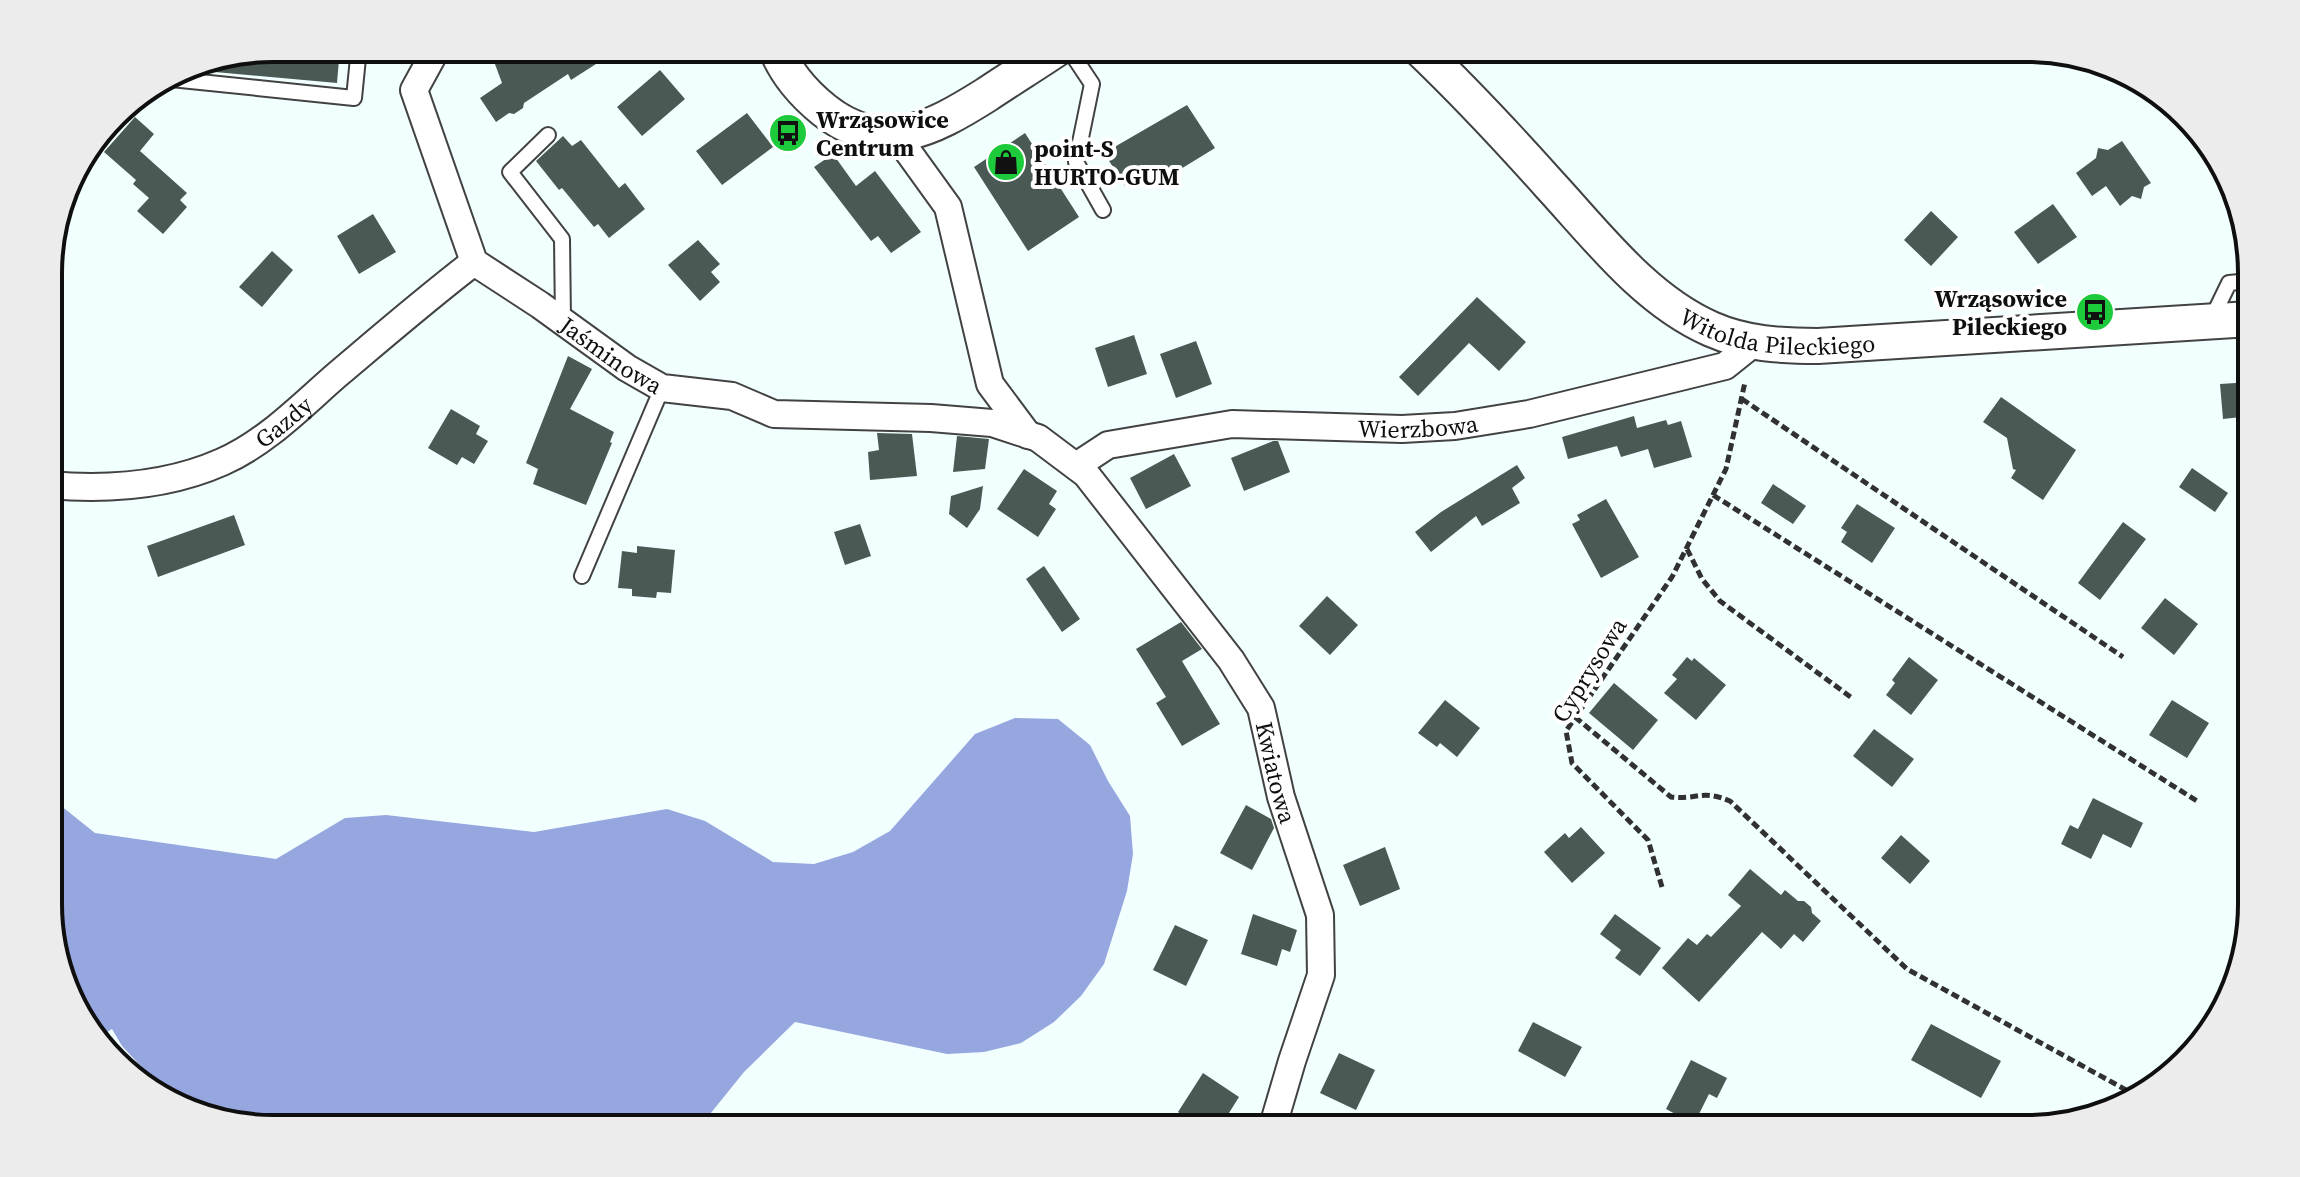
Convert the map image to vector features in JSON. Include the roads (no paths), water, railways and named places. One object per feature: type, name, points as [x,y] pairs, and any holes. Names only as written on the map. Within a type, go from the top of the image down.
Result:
[{"type":"street","points":[[429,62],[414,90],[474,262]]},
{"type":"street","points":[[782,62],[794,82],[831,115],[857,130],[896,135],[935,125],[1036,62]]},
{"type":"street","name":"Witolda Pileckiego","points":[[1434,62],[1475,102],[1609,250],[1644,284],[1699,324],[1726,336],[1784,346],[1818,346],[2238,320]]},
{"type":"street","points":[[896,135],[948,207],[990,384],[1028,435]]},
{"type":"street","name":"Jaśminowa","points":[[474,262],[627,368],[662,388],[732,396],[774,414],[992,423],[1038,438],[1076,466]]},
{"type":"street","name":"Gazdy","points":[[62,486],[88,489],[144,484],[184,476],[224,462],[264,437],[410,311],[474,262]]},
{"type":"street","name":"Wierzbowa","points":[[1076,466],[1108,445],[1232,424],[1402,429],[1455,426],[1529,414],[1725,366],[1755,342]]},
{"type":"street","name":"Kwiatowa","points":[[1076,466],[1086,474],[1231,660],[1261,708],[1281,797],[1320,915],[1321,975],[1276,1115]]},
{"type":"lane","points":[[187,81],[354,98],[358,62]]},
{"type":"lane","points":[[1077,62],[1092,84],[1076,162],[1103,210]]},
{"type":"lane","points":[[548,135],[510,172],[562,239],[563,321]]},
{"type":"lane","points":[[2211,321],[2229,283],[2238,282]]},
{"type":"lane","points":[[582,576],[662,388]]},
{"type":"place","name":"Wrząsowice Centrum","points":[[788,133]]},
{"type":"place","name":"point-S HURTO-GUM","points":[[1006,162]]},
{"type":"place","name":"Wrząsowice Pileckiego","points":[[2095,312]]}]
